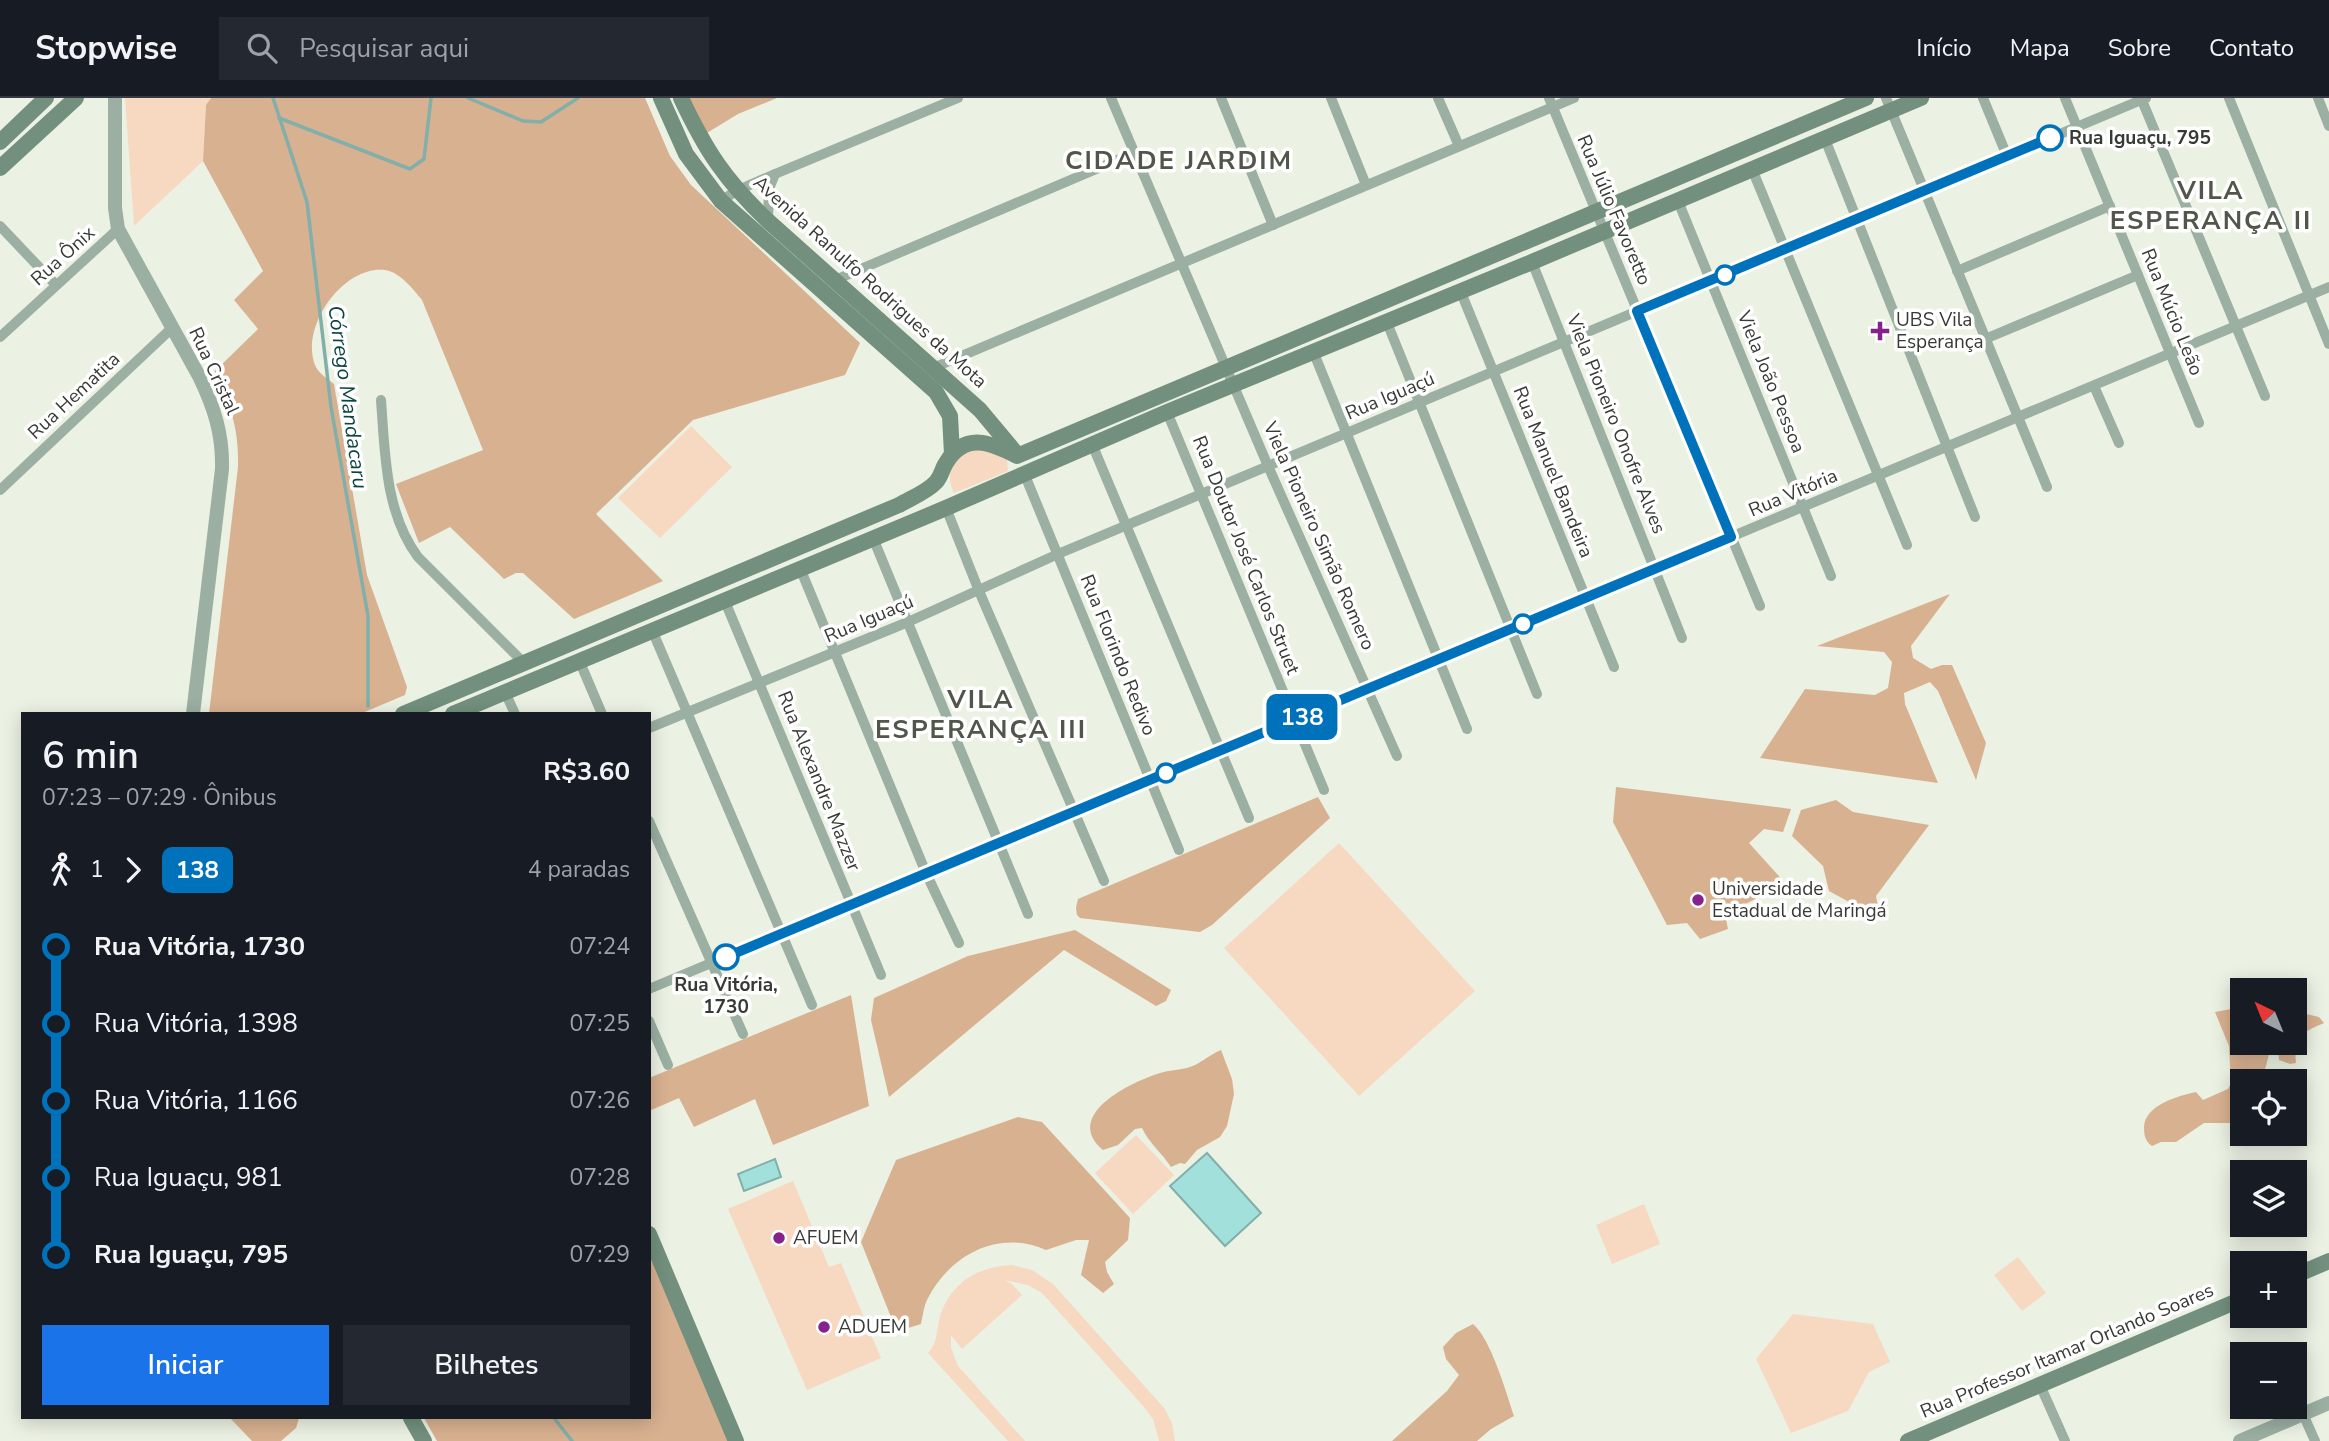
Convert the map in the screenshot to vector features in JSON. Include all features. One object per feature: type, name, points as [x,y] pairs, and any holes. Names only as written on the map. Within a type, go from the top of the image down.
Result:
[{"type":"main road","points":[[0,142],[47,98]]},
{"type":"main road","points":[[0,168],[76,98]]},
{"type":"main road","name":"Avenida Ranulfo Rodrigues da Mota","points":[[660,98],[687,154],[721,201],[936,392],[950,416],[952,454]]},
{"type":"main road","name":"Avenida Ranulfo Rodrigues da Mota","points":[[681,98],[711,158],[736,191],[980,410],[1004,437],[1017,456],[1024,473]]},
{"type":"main road","points":[[458,712],[946,508],[1167,412],[1231,377],[1596,212],[1866,98]]},
{"type":"main road","points":[[426,709],[524,663],[899,505],[938,481],[952,454],[966,445],[978,442],[993,444],[1017,456],[1231,377],[1313,351],[1825,139],[1889,104],[1922,98]]},
{"type":"main road","points":[[938,481],[946,508]]},
{"type":"main road","points":[[651,1239],[736,1441]]},
{"type":"main road","points":[[2307,1270],[2329,1261]]},
{"type":"main road","name":"Rua Professor Itamar Orlando Soares","points":[[1908,1441],[2230,1304]]},
{"type":"main road","points":[[412,1419],[424,1441]]},
{"type":"street","name":"Rua Cristal","points":[[115,98],[115,208],[118,229],[210,398],[219,426],[222,450],[193,712]]},
{"type":"street","points":[[721,201],[736,191],[775,174],[958,98]]},
{"type":"street","name":"Viela Pioneiro Simão Romero","points":[[1111,98],[1268,466],[1397,756]]},
{"type":"street","points":[[1221,98],[1273,225]]},
{"type":"street","points":[[1331,98],[1366,185]]},
{"type":"street","points":[[1438,98],[1459,146]]},
{"type":"street","points":[[933,368],[1459,146],[1551,102],[1574,98]]},
{"type":"street","points":[[1983,98],[2007,156]]},
{"type":"street","name":"Rua Múcio Leão","points":[[2066,98],[2199,423]]},
{"type":"street","points":[[2229,98],[2329,344]]},
{"type":"street","points":[[2318,98],[2329,126]]},
{"type":"street","points":[[2143,99],[2265,396]]},
{"type":"street","name":"Rua Iguaçú","points":[[651,727],[908,622],[1126,525],[2143,99]]},
{"type":"street","name":"Rua Júlio Favoretto","points":[[1551,102],[1760,606]]},
{"type":"street","points":[[1889,104],[2047,486]]},
{"type":"street","points":[[1825,139],[1975,517]]},
{"type":"street","points":[[835,280],[1134,153]]},
{"type":"street","points":[[1752,169],[1907,545]]},
{"type":"street","points":[[768,222],[769,189],[775,174]]},
{"type":"street","name":"Viela João Pessoa","points":[[1678,201],[1831,576]]},
{"type":"street","points":[[1957,271],[2110,206]]},
{"type":"street","points":[[0,226],[56,285]]},
{"type":"street","name":"Rua Ônix","points":[[0,337],[118,229]]},
{"type":"street","name":"Viela Pioneiro Onofre Alves","points":[[1532,262],[1682,638]]},
{"type":"street","points":[[1985,339],[2137,275]]},
{"type":"street","name":"Rua Vitória","points":[[651,988],[2329,288]]},
{"type":"street","name":"Rua Manuel Bandeira","points":[[1461,290],[1614,667]]},
{"type":"street","points":[[1386,320],[1537,694]]},
{"type":"street","name":"Rua Hematita","points":[[0,490],[173,327]]},
{"type":"street","points":[[1313,351],[1440,659],[1466,729]]},
{"type":"street","points":[[2094,386],[2119,443]]},
{"type":"street","points":[[381,400],[388,485],[406,541],[418,557],[524,663]]},
{"type":"street","name":"Rua Doutor José Carlos Struet","points":[[1167,412],[1324,790]]},
{"type":"street","points":[[1092,444],[1249,818]]},
{"type":"street","name":"Rua Florindo Redivo","points":[[1024,473],[1179,850]]},
{"type":"street","points":[[946,508],[1104,881]]},
{"type":"street","points":[[873,538],[1028,914]]},
{"type":"street","points":[[800,568],[926,873],[959,943]]},
{"type":"street","name":"Rua Alexandre Mazzer","points":[[723,599],[881,975]]},
{"type":"street","points":[[652,630],[812,1005]]},
{"type":"street","points":[[579,660],[601,712]]},
{"type":"street","points":[[505,691],[514,712]]},
{"type":"street","points":[[651,825],[743,1034]]},
{"type":"street","points":[[651,1026],[668,1065]]},
{"type":"street","points":[[2040,1385],[2065,1441]]},
{"type":"street","points":[[2307,1412],[2329,1403]]},
{"type":"street","points":[[2240,1441],[2291,1419]]},
{"type":"street","points":[[2305,1419],[2315,1441]]},
{"type":"shaded area","points":[[125,98],[211,98],[206,105],[203,161],[134,226]]},
{"type":"shaded area","points":[[211,98],[645,98],[670,156],[691,185],[860,343],[845,375],[693,420],[596,514],[663,581],[574,619],[523,573],[516,573],[504,579],[450,527],[419,543],[396,484],[483,450],[422,300],[406,282],[391,271],[369,271],[354,277],[340,288],[319,317],[312,350],[316,368],[334,384],[367,575],[407,687],[405,695],[365,712],[209,712],[238,467],[233,418],[214,372],[258,329],[234,300],[263,271],[203,161],[206,105]]},
{"type":"shaded area","points":[[679,98],[777,98],[738,114],[697,139]]},
{"type":"shaded area","points":[[691,426],[732,467],[660,538],[618,498]]},
{"type":"shaded area","points":[[980,447],[1007,459],[1008,471],[954,493],[950,477],[954,464],[965,454]]},
{"type":"shaded area","points":[[1950,594],[1911,646],[1913,658],[1931,669],[1952,665],[1986,743],[1976,780],[1938,691],[1930,682],[1904,693],[1905,704],[1938,783],[1760,758],[1805,689],[1875,695],[1888,688],[1892,662],[1884,652],[1817,646]]},
{"type":"shaded area","points":[[1616,787],[1791,809],[1783,832],[1764,829],[1749,843],[1786,884],[1725,914],[1728,929],[1700,939],[1687,923],[1667,925],[1613,822]]},
{"type":"shaded area","points":[[1318,797],[1330,818],[1212,925],[1200,932],[1080,918],[1077,915],[1078,899]]},
{"type":"shaded area","points":[[1836,800],[1853,812],[1929,825],[1876,896],[1880,919],[1829,891],[1823,866],[1792,836],[1801,810]]},
{"type":"shaded area","points":[[1339,843],[1475,991],[1359,1096],[1224,948]]},
{"type":"shaded area","points":[[1075,930],[1171,990],[1166,1001],[1156,1006],[1064,950],[889,1097],[871,1020],[874,998],[968,956]]},
{"type":"shaded area","points":[[851,995],[869,1106],[773,1145],[755,1099],[694,1127],[679,1098],[651,1110],[651,1077]]},
{"type":"shaded area","points":[[2230,1009],[2230,1055],[2269,1055],[2265,1069],[2230,1069],[2229,1046],[2215,1012]]},
{"type":"shaded area","points":[[2307,1014],[2319,1017],[2324,1023],[2307,1031]]},
{"type":"shaded area","points":[[1221,1050],[1232,1079],[1234,1094],[1227,1126],[1220,1137],[1197,1150],[1185,1164],[1171,1167],[1142,1128],[1135,1129],[1118,1145],[1103,1150],[1092,1137],[1091,1124],[1095,1113],[1118,1092],[1148,1077],[1191,1067]]},
{"type":"shaded area","points":[[2279,1055],[2295,1055],[2296,1063],[2290,1064],[2279,1060]]},
{"type":"shaded area","points":[[2230,1086],[2230,1123],[2204,1123],[2176,1142],[2161,1142],[2152,1146],[2145,1138],[2146,1119],[2156,1107],[2196,1092],[2203,1100]]},
{"type":"shaded area","points":[[1018,1117],[1042,1122],[1130,1218],[1128,1240],[1105,1262],[1114,1284],[1103,1293],[1081,1275],[1089,1240],[1076,1240],[1046,1250],[1011,1242],[994,1244],[963,1258],[938,1282],[928,1298],[921,1324],[905,1329],[895,1327],[861,1242],[896,1160]]},
{"type":"shaded area","points":[[1136,1135],[1174,1175],[1133,1214],[1095,1173]]},
{"type":"shaded area","points":[[793,1181],[829,1267],[841,1263],[881,1358],[807,1390],[728,1209]]},
{"type":"shaded area","points":[[1644,1204],[1660,1244],[1612,1264],[1596,1225]]},
{"type":"shaded area","points":[[651,1257],[729,1441],[437,1441],[425,1419],[651,1419]]},
{"type":"shaded area","points":[[2018,1257],[2046,1293],[2022,1311],[1994,1275]]},
{"type":"shaded area","points":[[1012,1265],[1032,1270],[1053,1284],[1165,1409],[1172,1423],[1175,1441],[1159,1441],[1153,1419],[1144,1407],[1042,1293],[1028,1285],[1004,1280],[1022,1295],[962,1349],[951,1335],[951,1348],[958,1366],[1025,1441],[1008,1441],[928,1353],[935,1341],[945,1305],[958,1286],[977,1273]]},
{"type":"shaded area","points":[[1793,1314],[1873,1324],[1890,1362],[1869,1372],[1848,1411],[1791,1433],[1756,1359]]},
{"type":"shaded area","points":[[1473,1324],[1492,1353],[1514,1416],[1491,1429],[1477,1441],[1392,1441],[1447,1391],[1459,1375],[1446,1359],[1443,1347],[1456,1333]]},
{"type":"shaded area","points":[[231,1419],[299,1419],[296,1428],[281,1441],[252,1441]]},
{"type":"water","points":[[1207,1153],[1261,1213],[1225,1246],[1170,1186]]},
{"type":"water","name":"AFUEM","points":[[775,1159],[781,1177],[744,1191],[738,1174]]},
{"type":"waterway","name":"Córrego Mandacaru","points":[[273,98],[307,202],[331,407],[368,616],[368,706]]},
{"type":"waterway","points":[[279,118],[410,169],[424,159],[431,98]]},
{"type":"waterway","points":[[468,98],[523,121],[541,122],[578,98]]},
{"type":"waterway","name":"Córrego Mandacaru","points":[[555,1419],[572,1441]]},
{"type":"bus line","name":"138","points":[[726,957],[1731,537],[1637,311],[2050,138]]},
{"type":"place","name":"Rua Iguaçu, 795","points":[[2050,138]]},
{"type":"place","name":"UBS Vila Esperança","points":[[1880,331]]},
{"type":"place","name":"Universidade Estadual de Maringá","points":[[1698,900]]},
{"type":"place","name":"Rua Vitória, 1730","points":[[726,957]]},
{"type":"place","name":"AFUEM","points":[[779,1238]]},
{"type":"place","name":"ADUEM","points":[[824,1327]]},
{"type":"district","name":"CIDADE JARDIM","points":[[1179,160]]},
{"type":"district","name":"VILA ESPERANÇA II","points":[[2211,205]]},
{"type":"district","name":"VILA ESPERANÇA III","points":[[981,714]]}]
